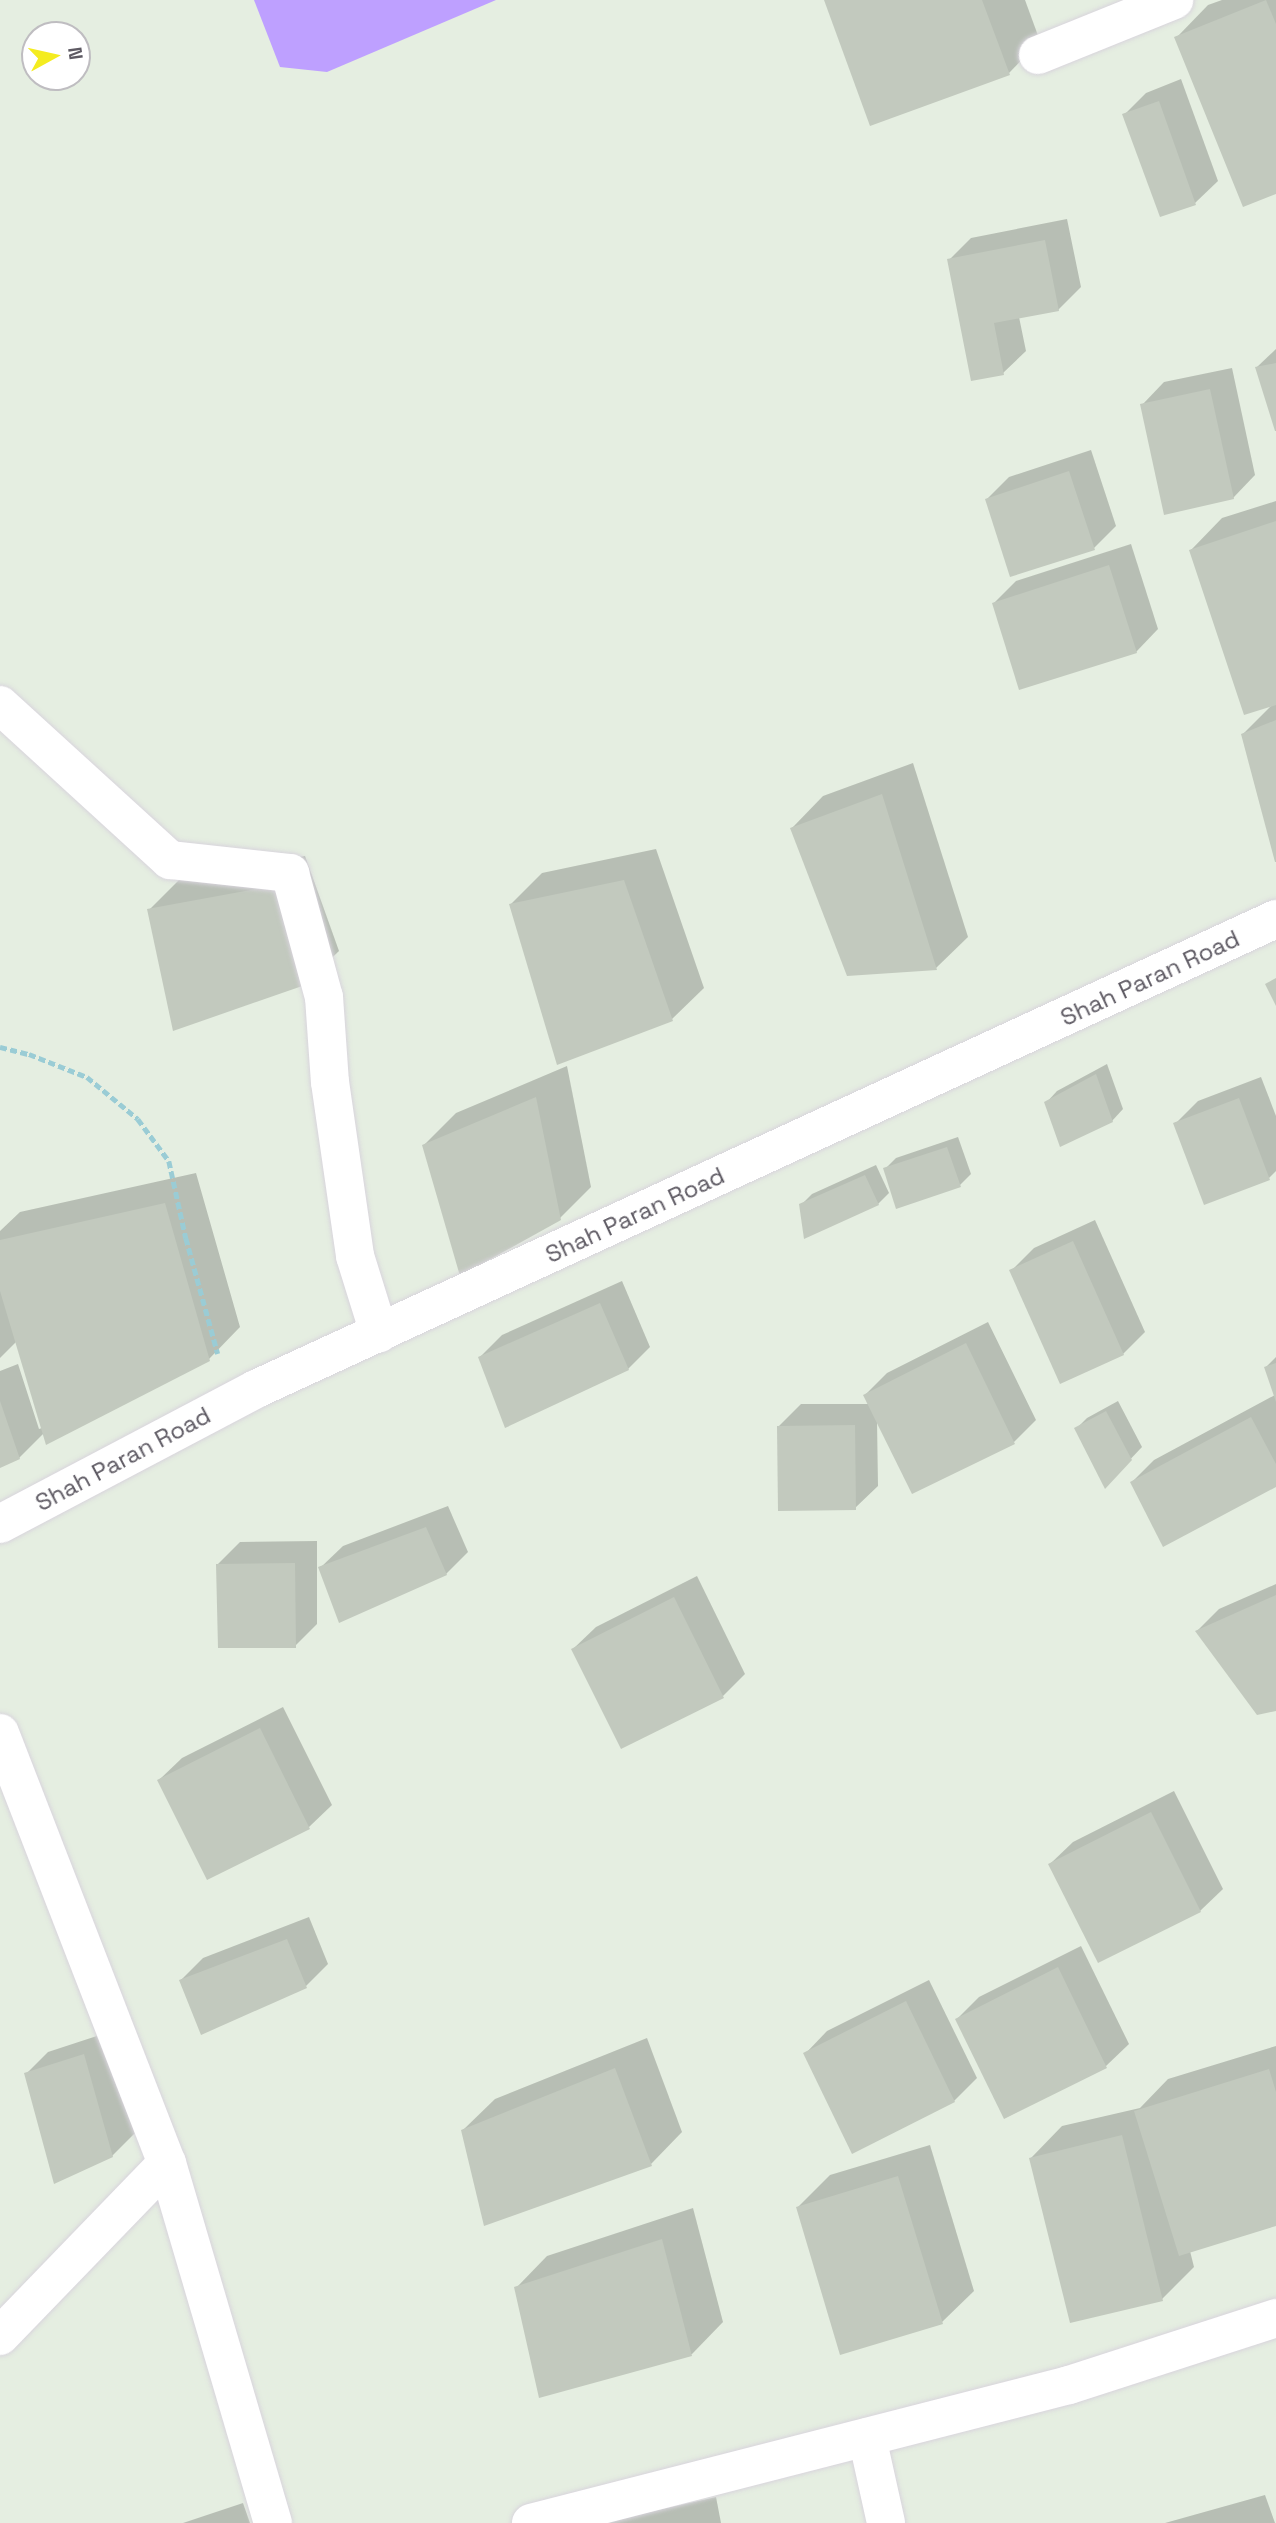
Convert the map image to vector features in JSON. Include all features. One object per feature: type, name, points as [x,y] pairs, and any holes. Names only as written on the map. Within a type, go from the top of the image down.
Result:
[{"type":"street","points":[[1038,55],[1174,0]]},
{"type":"street","points":[[0,705],[170,860],[290,873],[324,997],[330,1082],[355,1256],[379,1333]]},
{"type":"street","name":"Shah Paran Road","points":[[0,1524],[231,1402],[1276,919]]},
{"type":"street","points":[[0,1733],[167,2163],[273,2523]]},
{"type":"street","points":[[0,2336],[167,2163]]},
{"type":"street","points":[[531,2523],[1069,2385],[1276,2318]]},
{"type":"street","points":[[867,2437],[886,2523]]},
{"type":"path","points":[[0,1047],[29,1054],[87,1077],[138,1119],[169,1161],[186,1238],[231,1402]]},
{"type":"shaded area","points":[[254,0],[496,0],[327,72],[280,67]]},
{"type":"building","points":[[824,0],[982,0],[1010,75],[870,126]]},
{"type":"building","points":[[1266,0],[1276,24],[1276,194],[1243,207],[1174,37]]},
{"type":"building","points":[[1159,101],[1196,205],[1160,217],[1122,114]]},
{"type":"building","points":[[1045,240],[1059,311],[994,323],[1004,375],[971,381],[947,259]]},
{"type":"building","points":[[1276,363],[1276,431],[1275,431],[1255,367]]},
{"type":"building","points":[[1210,389],[1234,499],[1164,515],[1140,404]]},
{"type":"building","points":[[1069,471],[1095,550],[1010,577],[985,499]]},
{"type":"building","points":[[1276,521],[1276,705],[1244,715],[1189,550]]},
{"type":"building","points":[[1109,565],[1137,653],[1019,690],[992,603]]},
{"type":"building","points":[[1276,720],[1276,862],[1275,862],[1241,734]]},
{"type":"building","points":[[882,794],[937,970],[847,976],[790,828]]},
{"type":"building","points":[[624,880],[673,1021],[557,1065],[509,904]]},
{"type":"building","points":[[273,886],[308,984],[173,1031],[147,909]]},
{"type":"building","points":[[1276,978],[1276,1006],[1265,984]]},
{"type":"building","points":[[1096,1074],[1113,1122],[1060,1147],[1044,1102]]},
{"type":"building","points":[[536,1097],[561,1220],[460,1276],[422,1145]]},
{"type":"building","points":[[1239,1098],[1270,1180],[1204,1205],[1173,1123]]},
{"type":"building","points":[[947,1147],[961,1187],[896,1209],[883,1168]]},
{"type":"building","points":[[865,1175],[879,1205],[804,1239],[799,1204]]},
{"type":"building","points":[[165,1203],[210,1361],[46,1445],[0,1291],[0,1240]]},
{"type":"building","points":[[1073,1241],[1124,1355],[1060,1384],[1009,1270]]},
{"type":"building","points":[[600,1303],[629,1370],[505,1428],[478,1357]]},
{"type":"building","points":[[966,1343],[1015,1444],[912,1494],[863,1395]]},
{"type":"building","points":[[1276,1363],[1276,1402],[1264,1367]]},
{"type":"building","points":[[0,1401],[20,1459],[0,1468]]},
{"type":"building","points":[[1106,1411],[1132,1460],[1105,1489],[1074,1428]]},
{"type":"building","points":[[1251,1417],[1276,1464],[1276,1487],[1163,1547],[1130,1482]]},
{"type":"building","points":[[855,1425],[856,1510],[778,1511],[777,1426]]},
{"type":"building","points":[[426,1527],[447,1575],[339,1623],[318,1567]]},
{"type":"building","points":[[295,1563],[296,1648],[218,1648],[216,1564]]},
{"type":"building","points":[[1276,1595],[1276,1711],[1257,1715],[1195,1631]]},
{"type":"building","points":[[674,1597],[724,1698],[621,1749],[571,1649]]},
{"type":"building","points":[[260,1728],[310,1829],[207,1880],[157,1780]]},
{"type":"building","points":[[1151,1812],[1201,1912],[1098,1963],[1048,1864]]},
{"type":"building","points":[[287,1939],[307,1988],[201,2035],[179,1980]]},
{"type":"building","points":[[1058,1967],[1107,2068],[1004,2119],[955,2019]]},
{"type":"building","points":[[906,2001],[955,2102],[852,2154],[803,2053]]},
{"type":"building","points":[[84,2054],[113,2157],[54,2184],[24,2073]]},
{"type":"building","points":[[615,2068],[652,2166],[484,2226],[461,2130]]},
{"type":"building","points":[[1269,2069],[1276,2092],[1276,2226],[1179,2256],[1134,2111]]},
{"type":"building","points":[[1122,2135],[1163,2301],[1070,2323],[1029,2158]]},
{"type":"building","points":[[898,2176],[943,2324],[840,2355],[796,2207]]},
{"type":"building","points":[[662,2239],[692,2356],[539,2398],[514,2287]]}]
